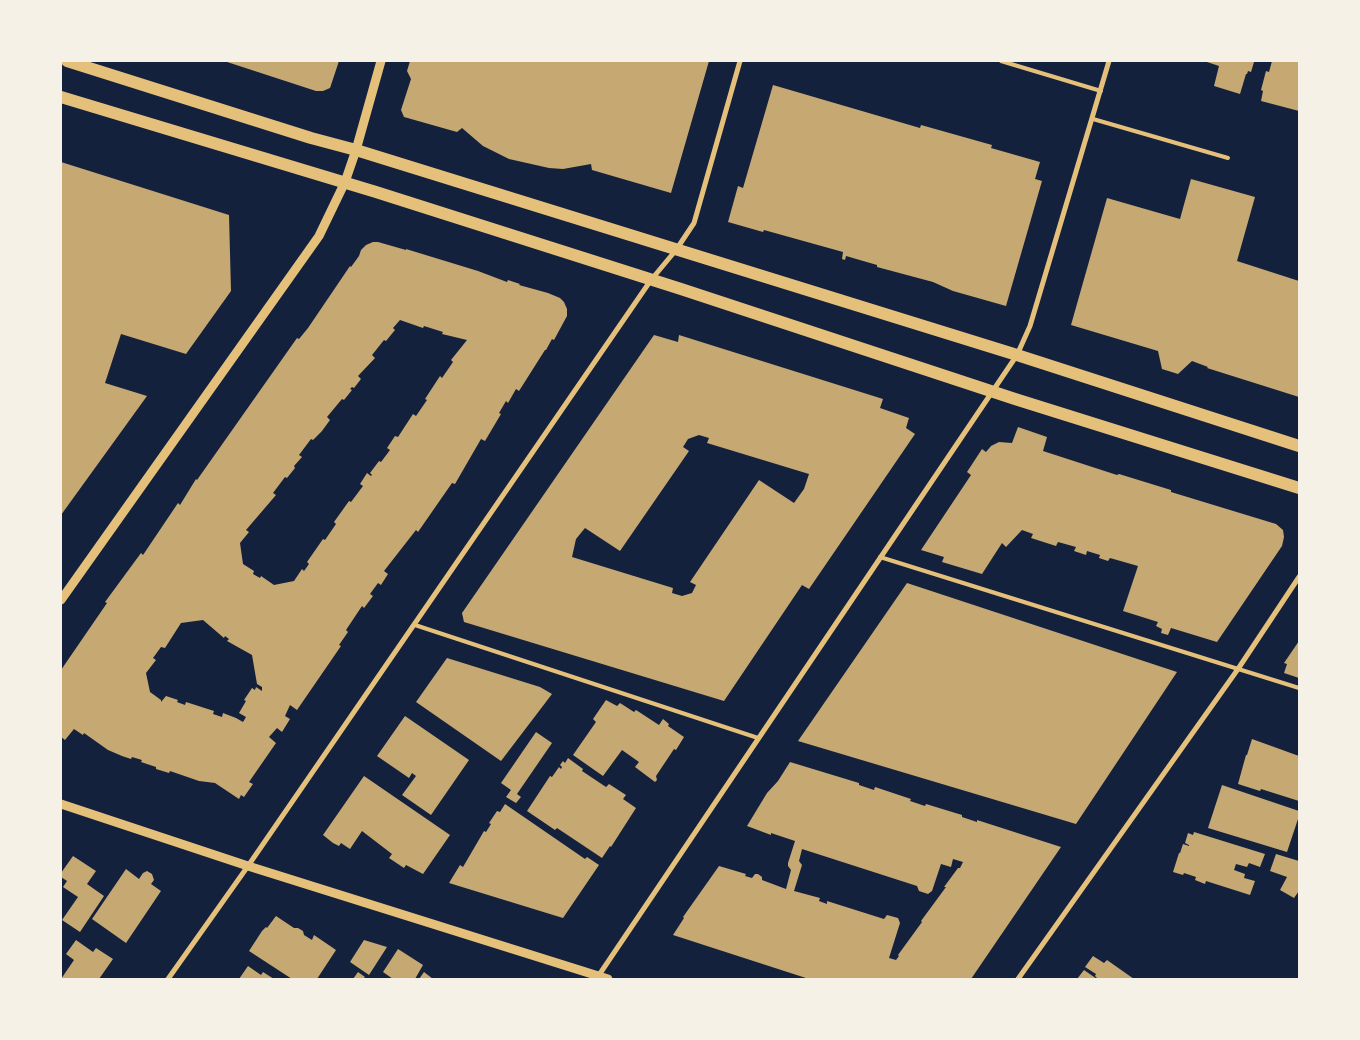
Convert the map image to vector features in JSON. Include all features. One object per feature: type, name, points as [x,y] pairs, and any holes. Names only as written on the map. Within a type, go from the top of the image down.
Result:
[{"type":"main road","points":[[67,61],[1017,355],[1299,446]]},
{"type":"main road","points":[[61,97],[345,182],[1299,488]]},
{"type":"street","points":[[61,600],[319,236],[345,182],[356,150],[380,61]]},
{"type":"street","points":[[168,979],[248,866],[651,280],[676,250],[694,223],[740,61]]},
{"type":"street","points":[[597,978],[1017,355],[1030,326],[1109,61]]},
{"type":"street","points":[[1018,979],[1238,669],[1299,577]]},
{"type":"street","points":[[61,804],[597,978],[608,979]]},
{"type":"lane","points":[[1001,61],[1101,91]]},
{"type":"lane","points":[[1093,118],[1228,158]]},
{"type":"lane","points":[[880,557],[1299,688]]},
{"type":"lane","points":[[414,625],[758,738]]},
{"type":"building","points":[[224,61],[339,61],[330,88],[316,91]]},
{"type":"building","points":[[410,61],[709,61],[671,193],[592,170],[591,164],[563,169],[549,168],[509,159],[483,146],[462,128],[457,132],[404,117],[401,110],[411,79],[407,71]]},
{"type":"building","points":[[1204,61],[1254,62],[1251,72],[1248,71],[1246,74],[1240,94],[1214,86],[1219,66]]},
{"type":"building","points":[[1272,61],[1299,61],[1299,111],[1261,101],[1263,91],[1261,90],[1266,71],[1269,72]]},
{"type":"building","points":[[773,85],[920,128],[921,125],[992,145],[991,148],[1040,162],[1035,179],[1042,181],[1006,306],[846,256],[845,260],[842,259],[843,252],[728,222],[738,186],[743,188]]},
{"type":"building","points":[[61,162],[229,215],[231,291],[186,354],[121,334],[105,383],[147,396],[61,515]]},
{"type":"building","points":[[1191,179],[1255,197],[1237,261],[1299,281],[1299,397],[1207,368],[1192,361],[1178,374],[1162,369],[1158,351],[1071,325],[1107,198],[1180,219]]},
{"type":"building","points":[[378,242],[406,249],[507,282],[508,280],[548,293],[560,298],[564,302],[567,316],[554,340],[552,339],[519,391],[516,389],[508,403],[506,401],[499,413],[501,414],[485,441],[481,439],[455,484],[452,483],[418,532],[416,530],[384,571],[388,574],[381,585],[378,583],[370,594],[373,596],[364,608],[362,606],[346,630],[348,632],[339,645],[341,646],[297,710],[290,705],[285,716],[290,719],[282,732],[277,728],[269,737],[276,743],[249,782],[253,784],[244,797],[241,795],[239,799],[215,783],[199,781],[170,771],[169,773],[141,762],[142,760],[122,756],[108,750],[84,733],[83,735],[74,729],[65,740],[61,737],[61,670],[107,603],[105,602],[141,553],[143,555],[178,503],[180,505],[196,479],[297,338],[299,339],[308,328],[366,245]],"holes":[[[400,320],[467,340],[451,360],[453,362],[442,378],[440,376],[416,416],[413,414],[398,437],[395,436],[387,448],[390,450],[370,473],[372,475],[367,473],[360,484],[363,486],[334,522],[336,524],[307,562],[309,564],[304,571],[302,569],[294,581],[274,585],[261,576],[260,578],[253,574],[254,571],[243,564],[240,543],[249,532],[246,530],[276,495],[273,493],[285,477],[287,478],[295,468],[294,466],[302,457],[299,455],[311,439],[313,440],[322,431],[330,420],[327,417],[342,399],[344,400],[352,390],[350,389],[354,388],[361,379],[358,376],[375,358],[372,355],[395,330],[393,328]],[[203,620],[224,638],[225,636],[229,639],[227,641],[252,655],[257,684],[262,687],[262,691],[256,687],[255,690],[252,688],[244,700],[246,701],[239,713],[246,717],[243,722],[223,713],[222,717],[213,714],[214,711],[186,702],[185,705],[177,702],[178,700],[166,696],[161,702],[150,692],[146,673],[156,660],[153,658],[161,647],[165,648],[181,623]]]},
{"type":"building","points":[[654,335],[678,342],[679,335],[883,399],[880,408],[909,418],[906,428],[915,434],[809,589],[802,585],[724,701],[464,622],[462,613]],"holes":[[[699,435],[709,438],[707,443],[809,474],[804,489],[794,503],[759,480],[690,582],[696,585],[692,593],[682,596],[672,593],[673,588],[572,557],[576,539],[585,528],[620,551],[689,451],[683,447],[688,439]]]},
{"type":"building","points":[[1018,427],[1047,437],[1043,451],[1276,524],[1283,530],[1282,546],[1217,642],[1171,628],[1168,635],[1161,633],[1162,629],[1156,626],[1158,622],[1123,611],[1138,566],[1110,558],[1108,561],[1099,558],[1100,555],[1087,551],[1086,555],[1074,551],[1076,547],[1058,542],[1056,546],[1031,538],[1033,534],[1022,530],[1006,547],[1002,543],[982,574],[942,562],[944,557],[921,550],[971,475],[967,472],[982,449],[986,452],[991,446],[999,442],[1012,443]]},
{"type":"building","points":[[907,583],[1177,672],[1076,824],[798,741]]},
{"type":"building","points":[[1299,641],[1299,678],[1284,673],[1287,664],[1284,663]]},
{"type":"building","points":[[447,658],[540,687],[552,694],[501,761],[416,702]]},
{"type":"building","points":[[606,700],[617,706],[620,703],[634,712],[636,710],[659,725],[663,719],[669,724],[668,726],[684,737],[656,776],[657,780],[655,782],[635,767],[639,762],[622,750],[603,776],[573,755],[596,722],[593,719]]},
{"type":"building","points":[[405,716],[469,760],[431,815],[402,795],[416,776],[412,773],[409,778],[377,756]]},
{"type":"building","points":[[536,732],[552,743],[517,794],[521,797],[516,803],[506,797],[511,790],[501,783]]},
{"type":"building","points":[[1252,739],[1299,756],[1299,801],[1238,784]]},
{"type":"building","points":[[568,758],[583,769],[582,771],[606,787],[609,784],[626,795],[623,799],[636,808],[602,858],[557,828],[555,830],[527,811],[550,776],[552,777],[559,767],[561,769],[560,765],[563,761],[565,763]]},
{"type":"building","points":[[790,762],[859,783],[859,785],[874,790],[875,787],[911,799],[910,801],[925,806],[926,804],[962,815],[962,817],[977,822],[977,820],[1061,847],[971,979],[809,979],[673,935],[683,917],[719,866],[746,874],[745,876],[752,878],[755,874],[758,874],[762,877],[762,880],[786,889],[791,870],[788,863],[795,841],[747,826],[767,793],[778,781]],"holes":[[[802,849],[917,886],[919,891],[928,894],[932,891],[941,864],[951,867],[953,859],[963,862],[944,887],[946,887],[896,960],[889,958],[900,923],[898,918],[887,915],[884,919],[827,901],[827,904],[819,901],[820,898],[794,891],[802,865],[799,861]]]},
{"type":"building","points":[[364,776],[450,835],[423,874],[406,865],[404,868],[389,858],[392,854],[362,831],[350,849],[341,843],[339,846],[333,843],[323,835]]},
{"type":"building","points":[[1222,785],[1299,811],[1287,852],[1208,828]]},
{"type":"building","points":[[505,804],[585,859],[587,857],[599,865],[563,918],[449,883],[460,865],[463,867],[484,831],[486,832],[491,824],[489,823],[497,811],[500,812]]},
{"type":"building","points":[[1194,832],[1265,854],[1260,867],[1249,863],[1247,867],[1236,864],[1234,870],[1245,874],[1244,878],[1255,881],[1250,895],[1206,881],[1205,884],[1195,880],[1196,877],[1173,872],[1183,844],[1189,846],[1185,843],[1188,833],[1193,835]]},
{"type":"building","points":[[1276,854],[1299,861],[1299,891],[1294,898],[1280,890],[1287,877],[1270,871]]},
{"type":"building","points":[[73,856],[96,871],[87,884],[104,896],[80,932],[62,920],[78,897],[63,887],[67,881],[61,877],[61,873]]},
{"type":"building","points":[[126,869],[139,879],[147,871],[152,874],[154,880],[151,884],[161,891],[126,943],[92,919]]},
{"type":"building","points":[[276,916],[294,928],[303,931],[304,935],[312,940],[314,935],[336,950],[317,979],[292,979],[249,951],[262,931],[267,928]]},
{"type":"building","points":[[76,940],[93,952],[96,948],[113,959],[99,979],[61,979],[74,960],[66,954]]},
{"type":"building","points":[[364,940],[387,947],[369,975],[350,962]]},
{"type":"building","points":[[398,949],[423,965],[415,979],[393,979],[383,972]]},
{"type":"building","points":[[1093,956],[1104,963],[1107,960],[1134,979],[1098,979],[1095,976],[1096,974],[1085,967]]},
{"type":"building","points":[[248,966],[261,975],[263,972],[274,979],[239,979]]},
{"type":"building","points":[[1084,970],[1097,979],[1077,979]]},
{"type":"building","points":[[358,972],[365,977],[363,979],[353,979]]},
{"type":"building","points":[[424,972],[433,979],[419,979]]}]
